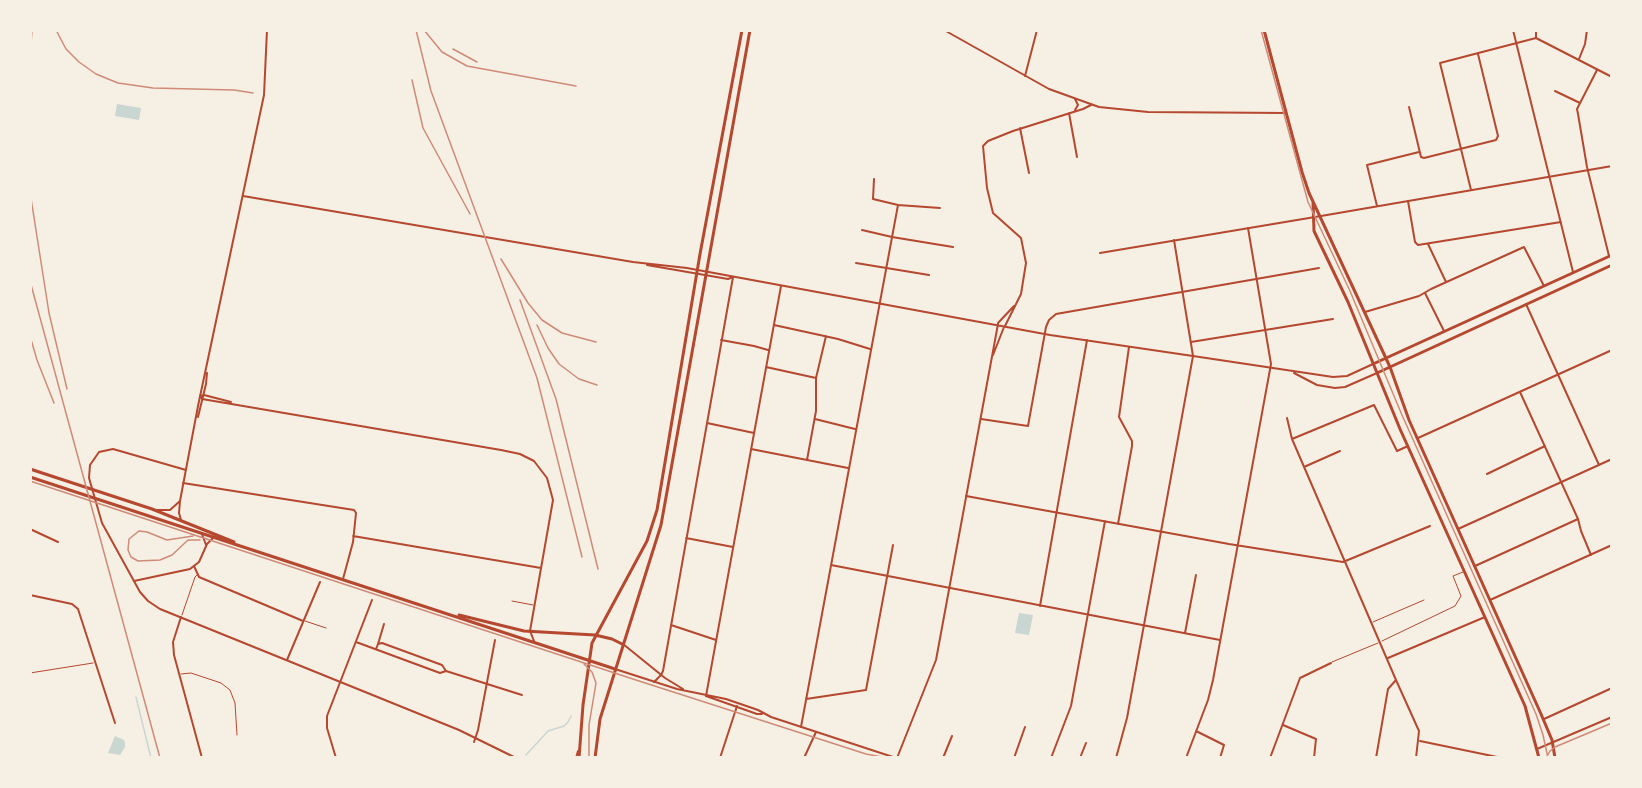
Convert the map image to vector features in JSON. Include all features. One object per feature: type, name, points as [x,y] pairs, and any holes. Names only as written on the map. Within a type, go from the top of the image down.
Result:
[{"type":"main road","points":[[577,758],[588,659],[595,635],[647,541],[654,521],[741,30]]},
{"type":"main road","points":[[595,758],[598,726],[661,525],[750,30]]},
{"type":"main road","points":[[1264,30],[1302,172],[1312,200],[1386,358],[1418,438],[1544,719],[1555,758]]},
{"type":"main road","points":[[1312,200],[1314,232],[1348,302],[1408,446],[1525,706],[1539,758]]},
{"type":"main road","points":[[1373,364],[1610,256]]},
{"type":"main road","points":[[1377,373],[1612,265]]},
{"type":"main road","points":[[30,469],[152,509],[236,543],[615,669]]},
{"type":"main road","points":[[30,477],[202,534],[236,543]]},
{"type":"main road","points":[[454,615],[467,616],[508,628],[595,635],[623,644]]},
{"type":"street","points":[[181,520],[179,513],[183,483],[265,88],[267,30]]},
{"type":"street","points":[[944,30],[1025,76],[1075,99],[1103,108],[1148,112],[1286,113]]},
{"type":"street","points":[[1025,76],[1037,30]]},
{"type":"street","points":[[1514,30],[1573,273]]},
{"type":"street","points":[[1536,30],[1536,38]]},
{"type":"street","points":[[1578,60],[1585,44],[1587,30]]},
{"type":"street","points":[[1471,190],[1440,63],[1536,38],[1612,77]]},
{"type":"street","points":[[1409,107],[1420,152],[1424,158],[1494,141],[1498,136],[1478,54]]},
{"type":"street","points":[[1597,69],[1580,104],[1578,114],[1588,170],[1610,256]]},
{"type":"street","points":[[1555,91],[1580,104]]},
{"type":"street","points":[[1071,112],[1077,106],[1075,99]]},
{"type":"street","points":[[991,361],[1022,292],[1026,268],[1022,240],[993,213],[983,147],[988,141],[1020,128],[1091,105]]},
{"type":"street","points":[[1071,112],[1077,157]]},
{"type":"street","points":[[1020,128],[1029,173]]},
{"type":"street","points":[[1377,206],[1367,165],[1420,152]]},
{"type":"street","points":[[1100,253],[1612,166]]},
{"type":"street","points":[[874,179],[873,199],[898,205],[940,208]]},
{"type":"street","points":[[243,196],[651,267],[697,274],[706,273]]},
{"type":"street","points":[[1408,201],[1415,242],[1418,245],[1561,222]]},
{"type":"street","points":[[801,727],[898,205]]},
{"type":"street","points":[[1186,758],[1210,693],[1240,545],[1270,368],[1271,359],[1248,228]]},
{"type":"street","points":[[862,230],[952,247]]},
{"type":"street","points":[[1116,758],[1126,723],[1193,357],[1174,240]]},
{"type":"street","points":[[1428,244],[1446,282]]},
{"type":"street","points":[[1365,312],[1411,299],[1524,247],[1544,286]]},
{"type":"street","points":[[644,264],[652,263],[698,270],[728,279],[733,277],[1045,334],[1289,371],[1340,377],[1373,364]]},
{"type":"street","points":[[856,263],[929,275]]},
{"type":"street","points":[[981,418],[1027,427],[1045,334],[1049,320],[1058,313],[1319,268]]},
{"type":"street","points":[[654,682],[663,669],[733,277]]},
{"type":"street","points":[[706,696],[781,286]]},
{"type":"street","points":[[1425,293],[1444,332]]},
{"type":"street","points":[[1526,304],[1599,465]]},
{"type":"street","points":[[615,669],[897,758],[934,667],[998,324],[1014,306]]},
{"type":"street","points":[[1191,342],[1333,319]]},
{"type":"street","points":[[774,325],[826,336],[870,349]]},
{"type":"street","points":[[807,460],[814,419],[816,378],[826,336]]},
{"type":"street","points":[[722,340],[769,351]]},
{"type":"street","points":[[1040,606],[1087,340]]},
{"type":"street","points":[[1118,524],[1132,445],[1119,417],[1129,347]]},
{"type":"street","points":[[1418,438],[1612,350]]},
{"type":"street","points":[[766,367],[816,378]]},
{"type":"street","points":[[1289,371],[1317,385],[1335,388],[1345,387],[1377,373]]},
{"type":"street","points":[[1520,392],[1578,519],[1591,555]]},
{"type":"street","points":[[202,397],[501,450],[520,454],[530,459],[544,472],[552,492],[552,512],[530,631],[534,641]]},
{"type":"street","points":[[1292,439],[1374,405],[1397,451],[1408,446]]},
{"type":"street","points":[[1287,418],[1292,439],[1419,732],[1420,741],[1416,758]]},
{"type":"street","points":[[814,419],[855,429]]},
{"type":"street","points":[[707,423],[754,433]]},
{"type":"street","points":[[1487,474],[1545,446]]},
{"type":"street","points":[[186,470],[121,450],[110,449],[99,452],[90,464],[88,476],[103,526],[142,594],[152,604],[476,738],[516,758]]},
{"type":"street","points":[[751,449],[848,468]]},
{"type":"street","points":[[1304,467],[1340,451]]},
{"type":"street","points":[[1458,529],[1612,459]]},
{"type":"street","points":[[183,483],[355,511],[353,536],[343,579]]},
{"type":"street","points":[[966,496],[1345,562],[1430,526]]},
{"type":"street","points":[[152,509],[170,510],[180,501]]},
{"type":"street","points":[[1475,566],[1578,519]]},
{"type":"street","points":[[1051,758],[1071,706],[1105,521]]},
{"type":"street","points":[[30,529],[58,542]]},
{"type":"street","points":[[202,534],[206,546]]},
{"type":"street","points":[[353,536],[541,568]]},
{"type":"street","points":[[134,581],[181,572],[194,566],[201,558],[206,546],[215,538]]},
{"type":"street","points":[[686,538],[733,547]]},
{"type":"street","points":[[806,699],[865,691],[893,545]]},
{"type":"street","points":[[1490,600],[1612,546]]},
{"type":"street","points":[[830,565],[1221,640]]},
{"type":"street","points":[[194,566],[197,575],[303,621]]},
{"type":"street","points":[[1185,633],[1196,575]]},
{"type":"street","points":[[287,660],[320,582]]},
{"type":"street","points":[[30,595],[76,607],[79,611],[115,723]]},
{"type":"street","points":[[336,758],[326,722],[329,708],[372,600]]},
{"type":"street","points":[[181,617],[173,642],[179,674],[202,758]]},
{"type":"street","points":[[1387,659],[1485,617]]},
{"type":"street","points":[[376,649],[384,624]]},
{"type":"street","points":[[671,625],[716,640]]},
{"type":"street","points":[[474,742],[495,640]]},
{"type":"street","points":[[356,642],[440,673],[446,671],[522,695]]},
{"type":"street","points":[[378,645],[382,643],[444,666],[446,671]]},
{"type":"street","points":[[623,644],[661,675],[683,689]]},
{"type":"street","points":[[1270,758],[1300,678],[1331,663]]},
{"type":"street","points":[[656,671],[663,669]]},
{"type":"street","points":[[1376,758],[1388,689],[1396,680]]},
{"type":"street","points":[[1544,719],[1612,688]]},
{"type":"street","points":[[706,696],[712,695],[738,703],[763,714]]},
{"type":"street","points":[[720,758],[738,703]]},
{"type":"street","points":[[1537,749],[1612,717]]},
{"type":"street","points":[[1282,725],[1316,739],[1314,758]]},
{"type":"street","points":[[1014,758],[1025,727]]},
{"type":"street","points":[[1196,731],[1222,743],[1224,748],[1221,758]]},
{"type":"street","points":[[804,758],[816,732]]},
{"type":"street","points":[[944,758],[952,736]]},
{"type":"street","points":[[1420,741],[1502,758]]},
{"type":"street","points":[[1080,758],[1086,743]]},
{"type":"lane","points":[[1331,663],[1455,606],[1460,601],[1460,592],[1453,576],[1464,571]]},
{"type":"lane","points":[[181,617],[197,575]]},
{"type":"lane","points":[[1371,623],[1424,600]]},
{"type":"lane","points":[[512,601],[535,605]]},
{"type":"lane","points":[[303,621],[326,628]]},
{"type":"lane","points":[[30,673],[96,663]]},
{"type":"lane","points":[[179,674],[191,673],[221,683],[230,690],[236,705],[237,735]]},
{"type":"shaded area","points":[[117,104],[141,108],[139,120],[115,116]]},
{"type":"shaded area","points":[[1019,613],[1033,615],[1029,635],[1015,633]]},
{"type":"shaded area","points":[[115,736],[124,740],[125,743],[120,755],[108,753]]},
{"type":"waterway","points":[[136,697],[151,758]]},
{"type":"waterway","points":[[526,755],[548,731],[564,726],[571,716]]},
{"type":"tram line","points":[[1261,30],[1308,202],[1350,291],[1402,415],[1536,714],[1548,758]]},
{"type":"tram line","points":[[30,481],[636,680],[866,754],[887,758]]},
{"type":"tram line","points":[[193,536],[167,540],[139,531],[129,539],[128,550],[131,557],[138,561],[160,560],[172,555],[188,540],[200,540]]},
{"type":"tram line","points":[[584,664],[592,672],[596,683],[589,725],[589,758]]},
{"type":"tram line","points":[[1546,758],[1555,747],[1612,723]]},
{"type":"railway","points":[[30,58],[32,30]]},
{"type":"railway","points":[[56,30],[66,49],[79,62],[96,74],[118,83],[153,88],[234,90],[253,93]]},
{"type":"railway","points":[[416,30],[431,91],[537,378],[582,557]]},
{"type":"railway","points":[[424,30],[442,52],[467,66],[576,86]]},
{"type":"railway","points":[[453,49],[477,62]]},
{"type":"railway","points":[[412,80],[423,128],[470,214]]},
{"type":"railway","points":[[30,192],[49,313],[67,389]]},
{"type":"railway","points":[[501,259],[528,303],[542,320],[562,333],[596,342]]},
{"type":"railway","points":[[30,281],[160,758]]},
{"type":"railway","points":[[520,300],[556,399],[598,569]]},
{"type":"railway","points":[[537,325],[559,364],[579,379],[597,385]]},
{"type":"railway","points":[[30,336],[54,403]]}]
